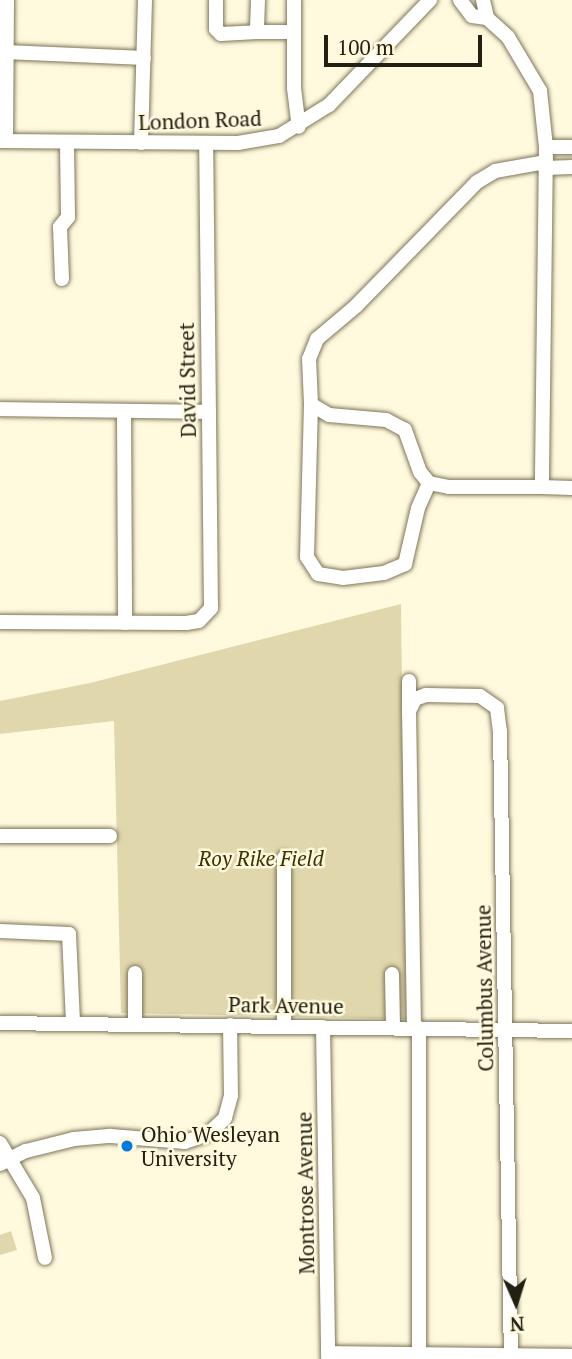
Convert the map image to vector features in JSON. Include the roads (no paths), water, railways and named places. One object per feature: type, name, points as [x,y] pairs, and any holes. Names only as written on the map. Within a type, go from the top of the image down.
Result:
[{"type":"street","points":[[3,141],[7,0]]},
{"type":"street","points":[[141,143],[145,0]]},
{"type":"street","points":[[216,0],[216,29],[221,34],[293,32]]},
{"type":"street","points":[[257,32],[258,0]]},
{"type":"street","points":[[294,0],[293,32],[299,127]]},
{"type":"street","name":"London Road","points":[[3,141],[206,144],[266,140],[299,127],[329,106],[430,0]]},
{"type":"street","points":[[460,0],[472,16],[487,18],[508,37],[540,91],[546,159],[542,487]]},
{"type":"street","points":[[483,0],[487,18]]},
{"type":"street","points":[[6,52],[144,58]]},
{"type":"street","points":[[62,279],[60,227],[68,217],[67,142]]},
{"type":"street","name":"David Street","points":[[125,623],[193,622],[207,614],[212,603],[206,144]]},
{"type":"street","points":[[429,483],[418,508],[405,564],[384,573],[343,578],[318,575],[307,557],[311,404],[309,359],[317,339],[356,306],[477,182],[495,171],[546,159],[572,147]]},
{"type":"street","points":[[546,159],[572,167]]},
{"type":"street","points":[[311,404],[329,415],[386,420],[405,430],[420,472],[429,483],[449,487],[572,488]]},
{"type":"street","points":[[0,409],[209,412]]},
{"type":"street","points":[[0,622],[125,623],[124,411]]},
{"type":"street","points":[[409,681],[416,1028],[418,1357]]},
{"type":"street","name":"Columbus Avenue","points":[[411,707],[426,695],[480,696],[492,702],[498,713],[510,1357]]},
{"type":"street","points":[[0,836],[110,836]]},
{"type":"street","points":[[284,858],[284,1026]]},
{"type":"street","points":[[0,931],[69,934],[73,1023]]},
{"type":"street","points":[[135,973],[135,1024]]},
{"type":"street","points":[[391,974],[393,1028]]},
{"type":"street","name":"Park Avenue","points":[[0,1023],[572,1031]]},
{"type":"street","points":[[6,1161],[74,1139],[111,1136],[185,1142],[208,1135],[225,1118],[231,1096],[230,1025]]},
{"type":"street","name":"Montrose Avenue","points":[[323,1027],[328,1356]]},
{"type":"street","points":[[0,1143],[6,1161],[38,1212],[45,1258]]},
{"type":"street","points":[[328,1356],[572,1356]]},
{"type":"place","name":"Ohio Wesleyan University","points":[[127,1146]]},
{"type":"park label","name":"Roy Rike Field","points":[[261,858]]}]
